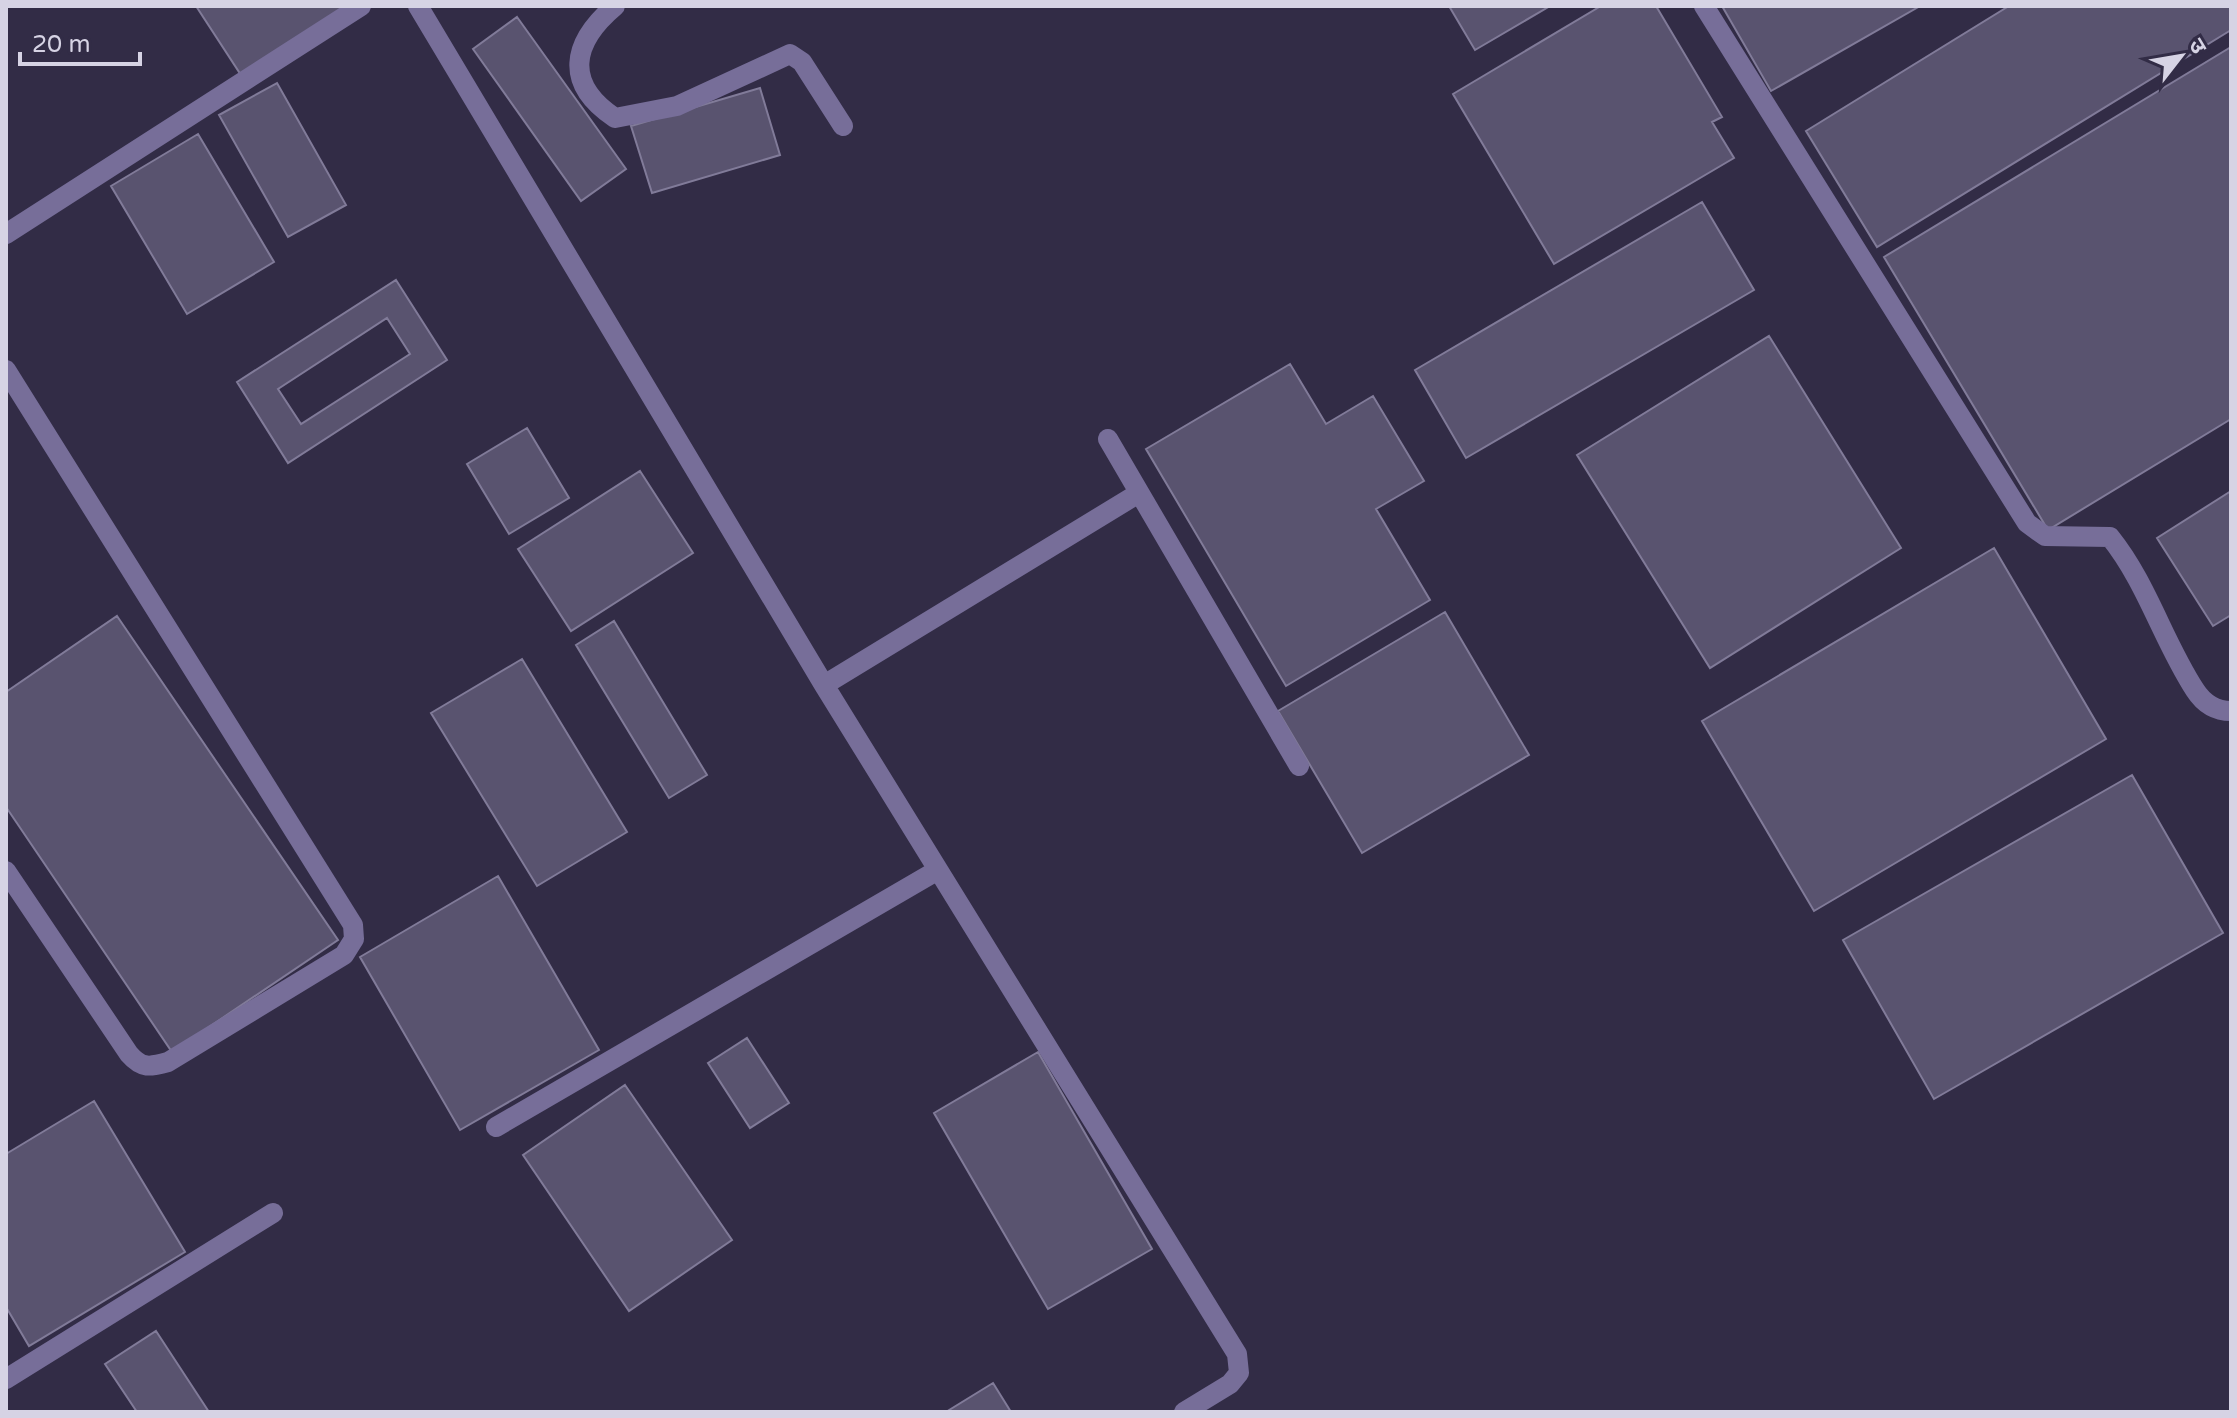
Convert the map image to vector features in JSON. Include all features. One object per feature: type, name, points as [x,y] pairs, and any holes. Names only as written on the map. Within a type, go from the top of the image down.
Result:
[{"type":"street","points":[[6,234],[361,6]]},
{"type":"street","points":[[418,6],[824,685],[1237,1354],[1239,1373],[1230,1384],[1184,1412]]},
{"type":"street","points":[[615,6],[592,29],[580,50],[580,76],[593,103],[615,118],[677,106],[790,54],[802,62],[843,126]]},
{"type":"street","points":[[1704,6],[2027,523],[2045,536],[2110,537],[2127,558],[2196,693],[2217,711],[2231,711]]},
{"type":"street","points":[[6,370],[353,925],[354,939],[344,955],[168,1062],[150,1067],[138,1065],[6,871]]},
{"type":"street","points":[[1108,439],[1299,766]]},
{"type":"street","points":[[824,685],[1139,493]]},
{"type":"street","points":[[496,1127],[938,870]]},
{"type":"street","points":[[6,1379],[273,1213]]},
{"type":"building","points":[[196,6],[346,6],[241,75]]},
{"type":"building","points":[[1449,6],[1550,6],[1475,50]]},
{"type":"building","points":[[1601,6],[1656,6],[1722,117],[1712,122],[1734,158],[1554,264],[1453,94]]},
{"type":"building","points":[[1722,6],[1920,6],[1771,91]]},
{"type":"building","points":[[2009,6],[2231,6],[2231,30],[1877,247],[1806,131]]},
{"type":"building","points":[[517,17],[626,169],[581,201],[473,49]]},
{"type":"building","points":[[2231,47],[2231,419],[2048,530],[1884,257]]},
{"type":"building","points":[[277,83],[346,205],[288,237],[219,115]]},
{"type":"building","points":[[760,88],[780,155],[652,193],[631,126]]},
{"type":"building","points":[[198,134],[274,262],[187,314],[111,186]]},
{"type":"building","points":[[1702,202],[1754,290],[1466,458],[1415,370]]},
{"type":"building","points":[[396,280],[447,360],[288,463],[237,382]],"holes":[[[387,318],[410,354],[301,424],[278,389]]]},
{"type":"building","points":[[1769,336],[1901,548],[1710,668],[1577,455]]},
{"type":"building","points":[[1290,364],[1326,424],[1373,396],[1424,481],[1376,509],[1430,600],[1286,686],[1146,449]]},
{"type":"building","points":[[527,428],[569,498],[509,534],[467,464]]},
{"type":"building","points":[[640,471],[693,553],[571,631],[518,549]]},
{"type":"building","points":[[2231,491],[2231,615],[2213,626],[2157,538]]},
{"type":"building","points":[[1994,548],[2106,739],[1814,911],[1702,721]]},
{"type":"building","points":[[1445,612],[1529,755],[1362,853],[1278,711]]},
{"type":"building","points":[[117,616],[338,940],[172,1052],[6,807],[6,692]]},
{"type":"building","points":[[614,621],[707,775],[669,798],[576,645]]},
{"type":"building","points":[[522,659],[627,832],[537,886],[431,713]]},
{"type":"building","points":[[2132,775],[2223,933],[1934,1099],[1843,940]]},
{"type":"building","points":[[498,876],[599,1050],[460,1130],[360,957]]},
{"type":"building","points":[[747,1038],[789,1103],[750,1128],[708,1063]]},
{"type":"building","points":[[1038,1052],[1152,1249],[1048,1309],[934,1113]]},
{"type":"building","points":[[625,1085],[732,1240],[629,1311],[523,1155]]},
{"type":"building","points":[[94,1101],[185,1252],[29,1346],[6,1307],[6,1154]]},
{"type":"building","points":[[156,1331],[209,1412],[137,1412],[105,1364]]},
{"type":"building","points":[[993,1383],[1011,1412],[946,1412]]}]
